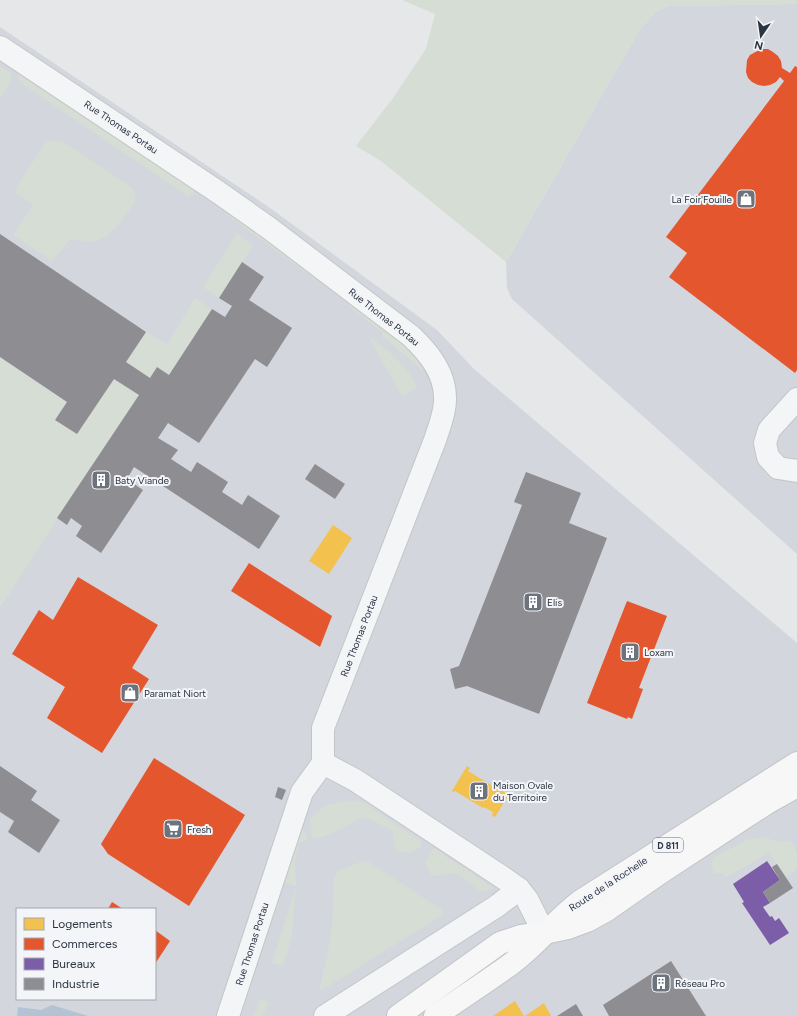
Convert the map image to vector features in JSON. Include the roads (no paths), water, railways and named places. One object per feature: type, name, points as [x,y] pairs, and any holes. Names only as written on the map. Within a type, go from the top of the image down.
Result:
[{"type":"main road","name":"Route de la Rochelle","points":[[434,1016],[510,965],[527,951],[566,912],[602,886],[797,763]]},
{"type":"main road","name":"Route de la Rochelle","points":[[398,1016],[500,942],[521,936],[568,928],[587,921],[607,910],[760,807],[797,786]]},
{"type":"street","name":"Rue Thomas Portau","points":[[0,47],[218,192],[269,228],[411,336],[429,354],[437,367],[445,391],[442,417],[435,440],[323,728],[323,763],[302,792],[228,1016]]},
{"type":"street","points":[[797,399],[769,430],[765,443],[768,457],[778,468],[797,471]]},
{"type":"street","points":[[323,763],[355,780],[519,889],[527,899],[544,933]]},
{"type":"street","points":[[325,1016],[497,906],[519,889]]},
{"type":"water","points":[[52,1005],[88,1016],[17,1016],[18,1007],[41,1010]]},
{"type":"place","name":"La Foir'Fouille","points":[[746,199]]},
{"type":"place","name":"Baty Viande","points":[[101,480]]},
{"type":"place","name":"Elis","points":[[533,602]]},
{"type":"place","name":"Loxam","points":[[630,652]]},
{"type":"place","name":"Paramat Niort","points":[[130,693]]},
{"type":"place","name":"Maison Ovale du Territoire","points":[[479,791]]},
{"type":"place","name":"Fresh","points":[[173,829]]},
{"type":"place","name":"Réseau Pro","points":[[661,983]]}]
